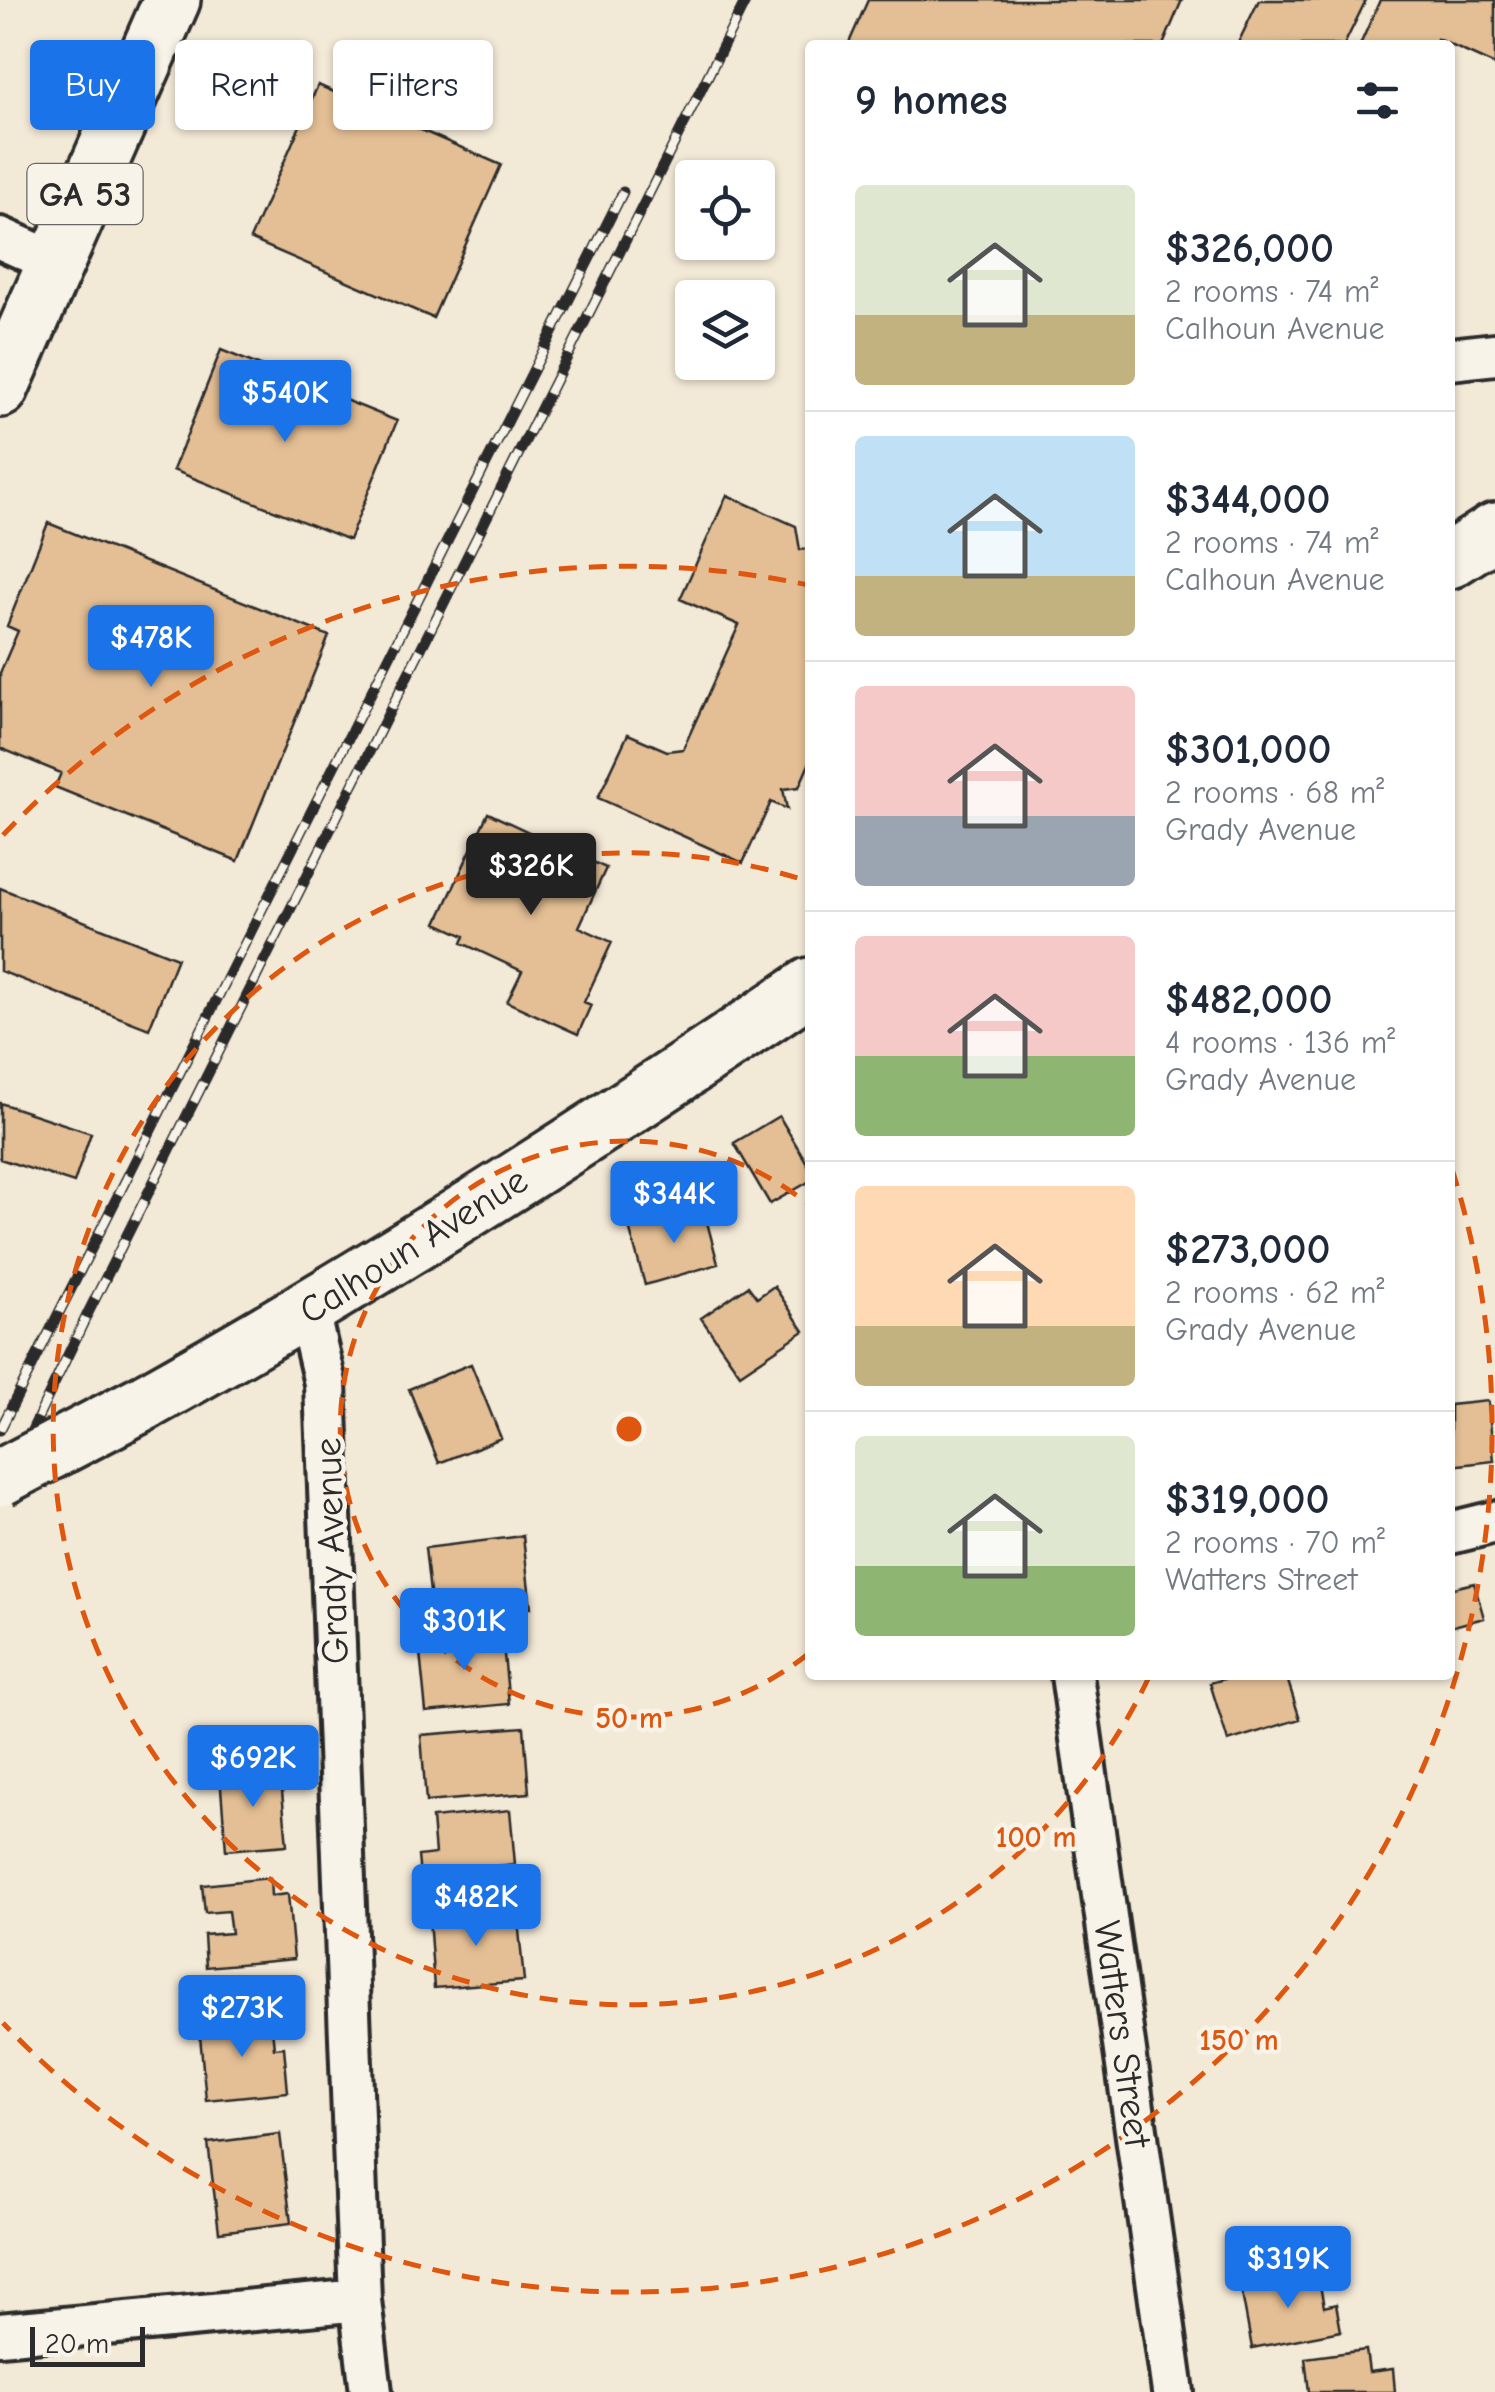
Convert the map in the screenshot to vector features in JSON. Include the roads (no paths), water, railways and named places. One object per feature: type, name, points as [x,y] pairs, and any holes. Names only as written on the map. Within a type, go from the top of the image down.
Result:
[{"type":"street","name":"GA 53","points":[[0,389],[172,0]]},
{"type":"street","points":[[0,238],[54,262]]},
{"type":"street","points":[[1455,358],[1495,354]]},
{"type":"street","points":[[1455,557],[1495,530]]},
{"type":"street","name":"Calhoun Avenue","points":[[0,1478],[308,1311],[580,1143],[805,989]]},
{"type":"street","name":"Grady Avenue","points":[[308,1311],[324,1383],[360,2300],[371,2392]]},
{"type":"street","points":[[1455,1533],[1495,1522]]},
{"type":"street","name":"Watters Street","points":[[1073,1680],[1173,2392]]},
{"type":"street","points":[[0,2334],[360,2300]]},
{"type":"railway","points":[[0,1497],[89,1311],[746,0]]},
{"type":"railway","points":[[0,1430],[623,192]]}]
